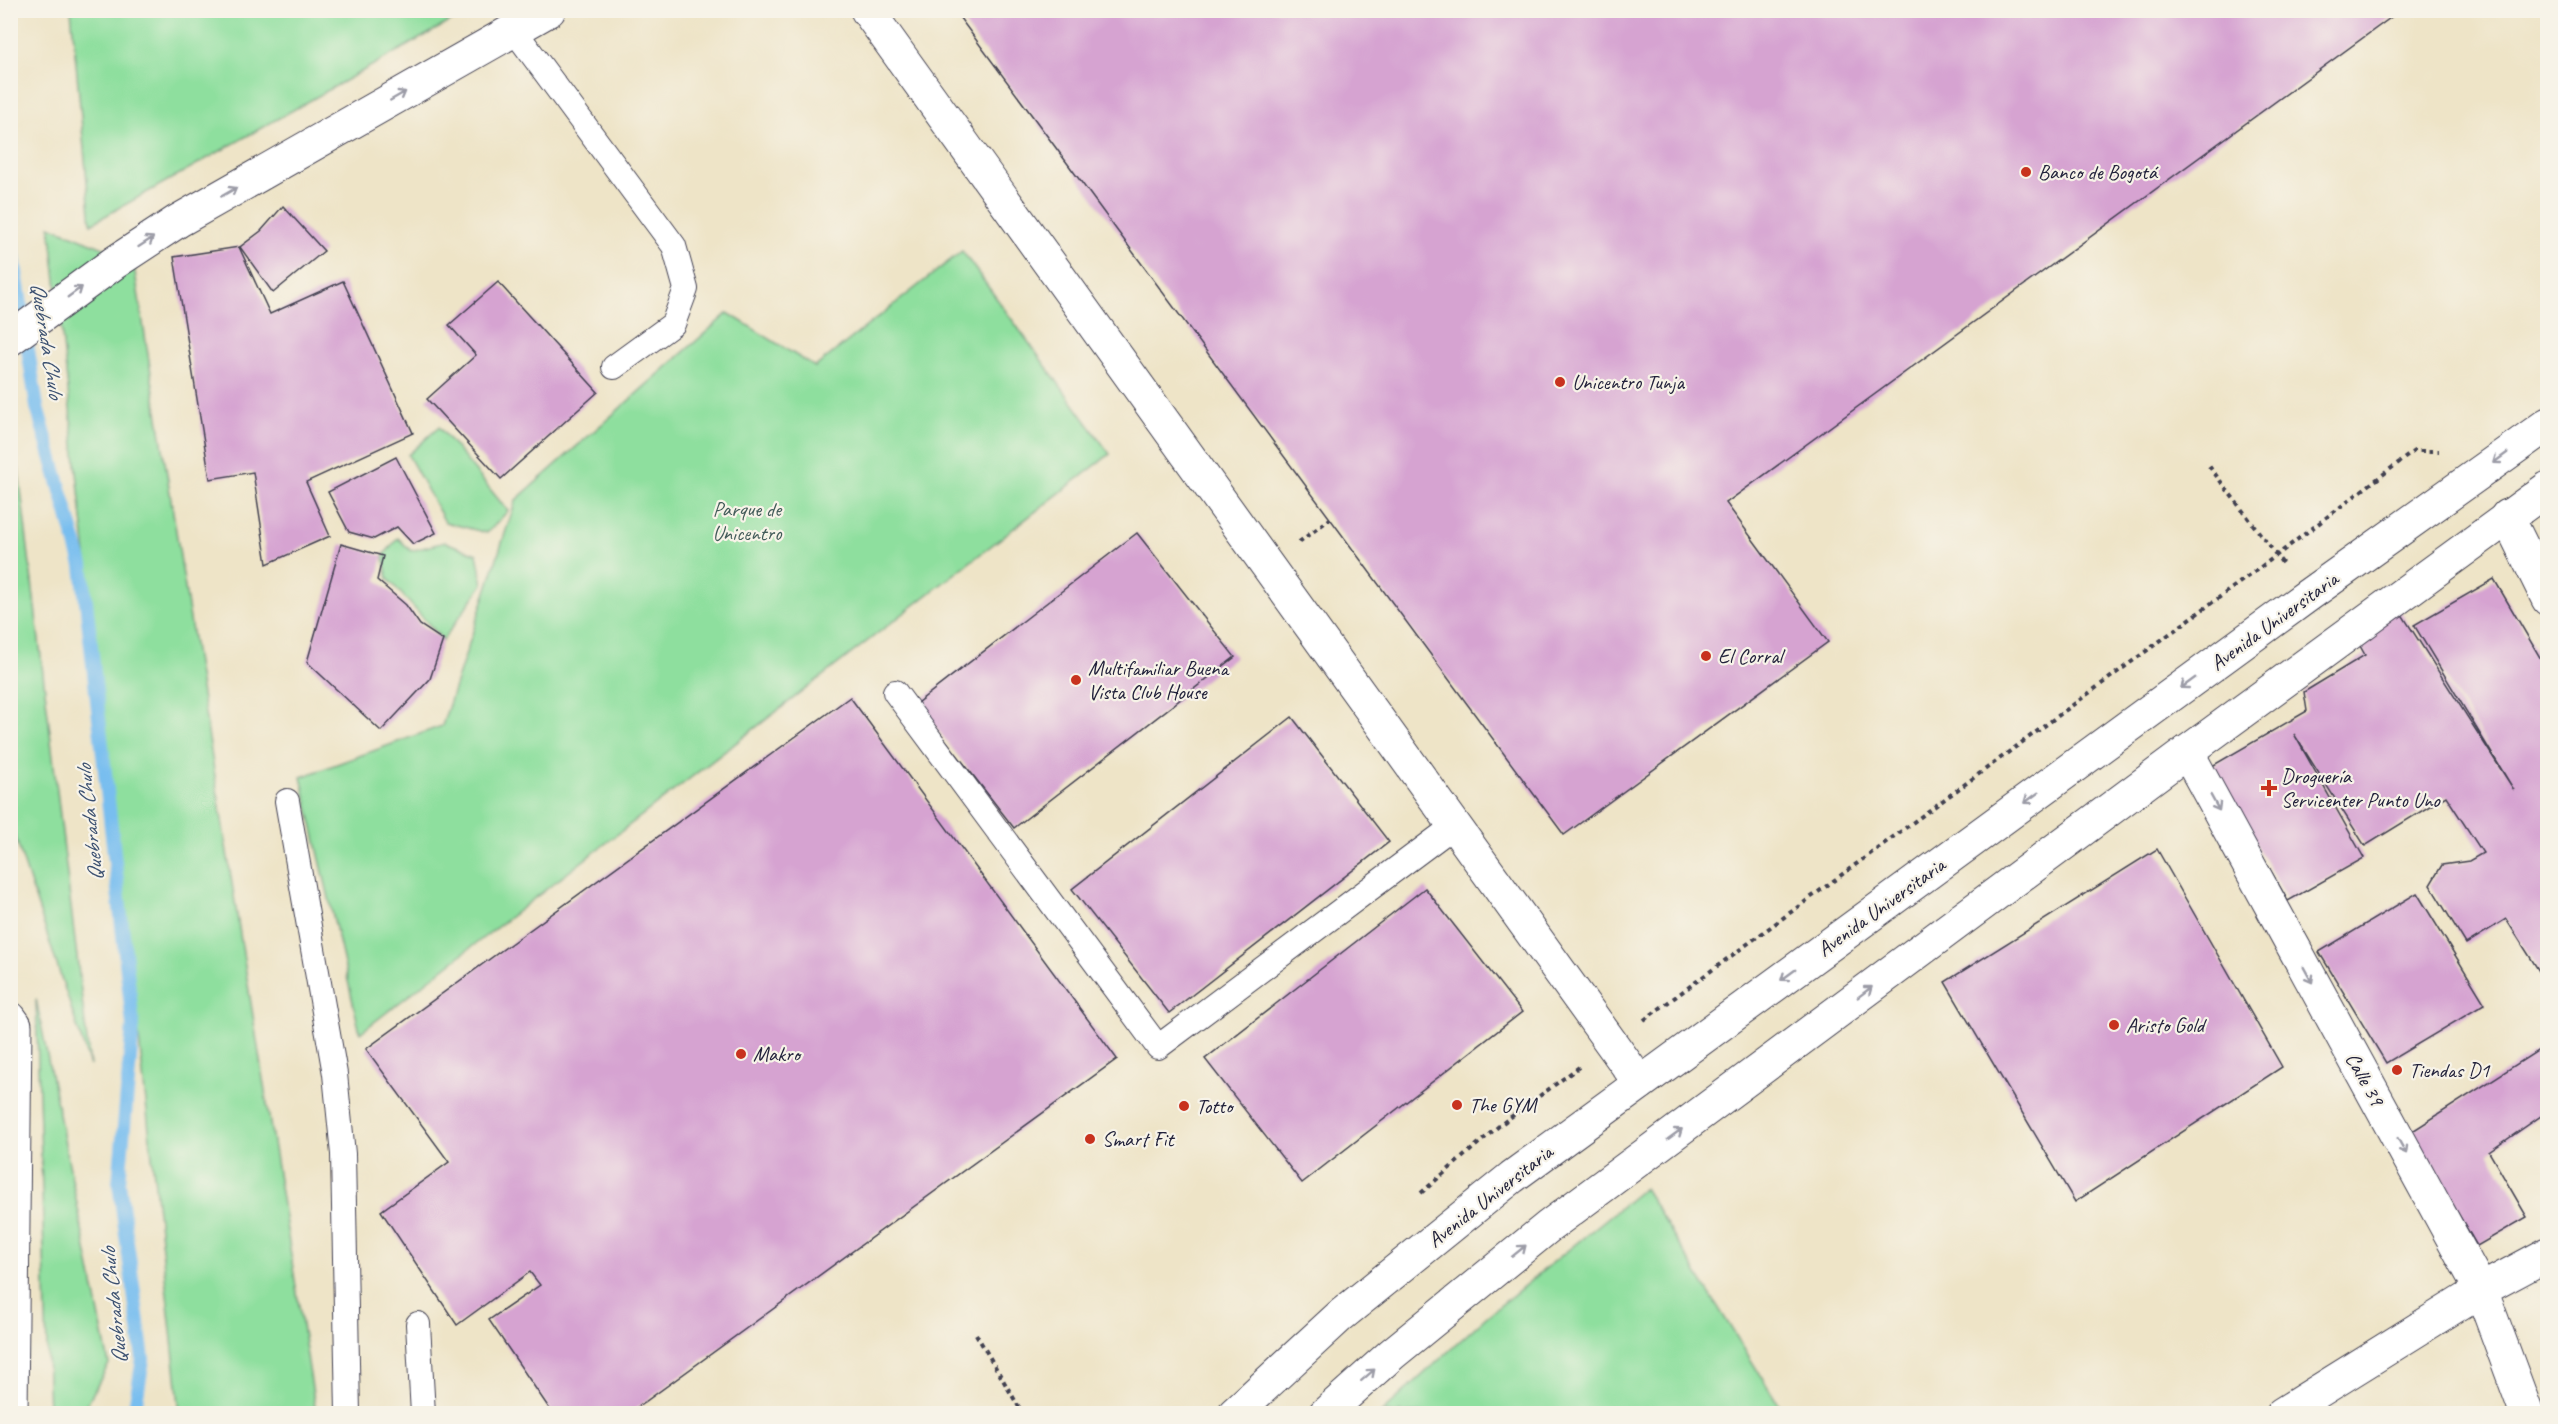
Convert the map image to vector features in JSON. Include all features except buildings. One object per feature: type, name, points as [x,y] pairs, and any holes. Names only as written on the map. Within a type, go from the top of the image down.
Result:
[{"type":"street","points":[[10,339],[114,263],[178,221],[549,10]]},
{"type":"street","points":[[867,10],[1640,1083]]},
{"type":"street","name":"Avenida Universitaria","points":[[1234,1413],[1340,1316],[1484,1198],[2307,596],[2547,424]]},
{"type":"street","points":[[1324,1413],[1392,1354],[1548,1227],[2187,752],[2547,488]]},
{"type":"street","points":[[2507,516],[2547,599]]},
{"type":"street","name":"Calle 39","points":[[2187,752],[2481,1290],[2527,1413]]},
{"type":"street","points":[[10,1018],[15,1025],[11,1413]]},
{"type":"street","points":[[2282,1413],[2481,1290],[2547,1254]]},
{"type":"lane","points":[[514,30],[674,246],[686,289],[673,324],[614,367]]},
{"type":"lane","points":[[895,692],[1158,1047],[1455,825]]},
{"type":"lane","points":[[288,801],[335,1074],[343,1154],[348,1413]]},
{"type":"lane","points":[[418,1324],[423,1413]]},
{"type":"path","points":[[2210,466],[2307,596]]},
{"type":"path","points":[[976,1334],[1023,1413]]},
{"type":"green space","points":[[71,10],[469,10],[469,11],[91,224]]},
{"type":"green space","points":[[50,226],[133,260],[316,1413],[180,1413]]},
{"type":"green space","name":"Parque de Unicentro","points":[[962,251],[1110,454],[360,1033],[301,777],[442,726],[516,500],[728,313],[815,367]]},
{"type":"green space","points":[[439,427],[508,511],[487,533],[445,522],[408,455]]},
{"type":"green space","points":[[18,465],[90,1066],[11,824],[10,469]]},
{"type":"green space","points":[[398,538],[411,551],[445,542],[477,554],[483,584],[443,640],[388,579],[383,556]]},
{"type":"green space","points":[[36,999],[109,1364],[82,1413],[49,1413]]},
{"type":"green space","points":[[1644,1188],[1784,1413],[1381,1413],[1485,1318]]},
{"type":"waterway","name":"Quebrada Chulo","points":[[10,234],[37,407],[82,565],[133,1025],[119,1183],[143,1359],[134,1414]]},
{"type":"place","name":"Banco de Bogotá","points":[[2026,172]]},
{"type":"place","name":"Unicentro Tunja","points":[[1560,382]]},
{"type":"place","name":"El Corral","points":[[1706,656]]},
{"type":"place","name":"Multifamiliar Buena Vista Club House","points":[[1076,680]]},
{"type":"place","name":"Droguería Servicenter Punto Uno","points":[[2269,788]]},
{"type":"place","name":"Aristo Gold","points":[[2114,1025]]},
{"type":"place","name":"Makro","points":[[741,1054]]},
{"type":"place","name":"Tiendas D1","points":[[2397,1070]]},
{"type":"place","name":"The GYM","points":[[1457,1105]]},
{"type":"place","name":"Totto","points":[[1184,1106]]},
{"type":"place","name":"Smart Fit","points":[[1090,1139]]}]
